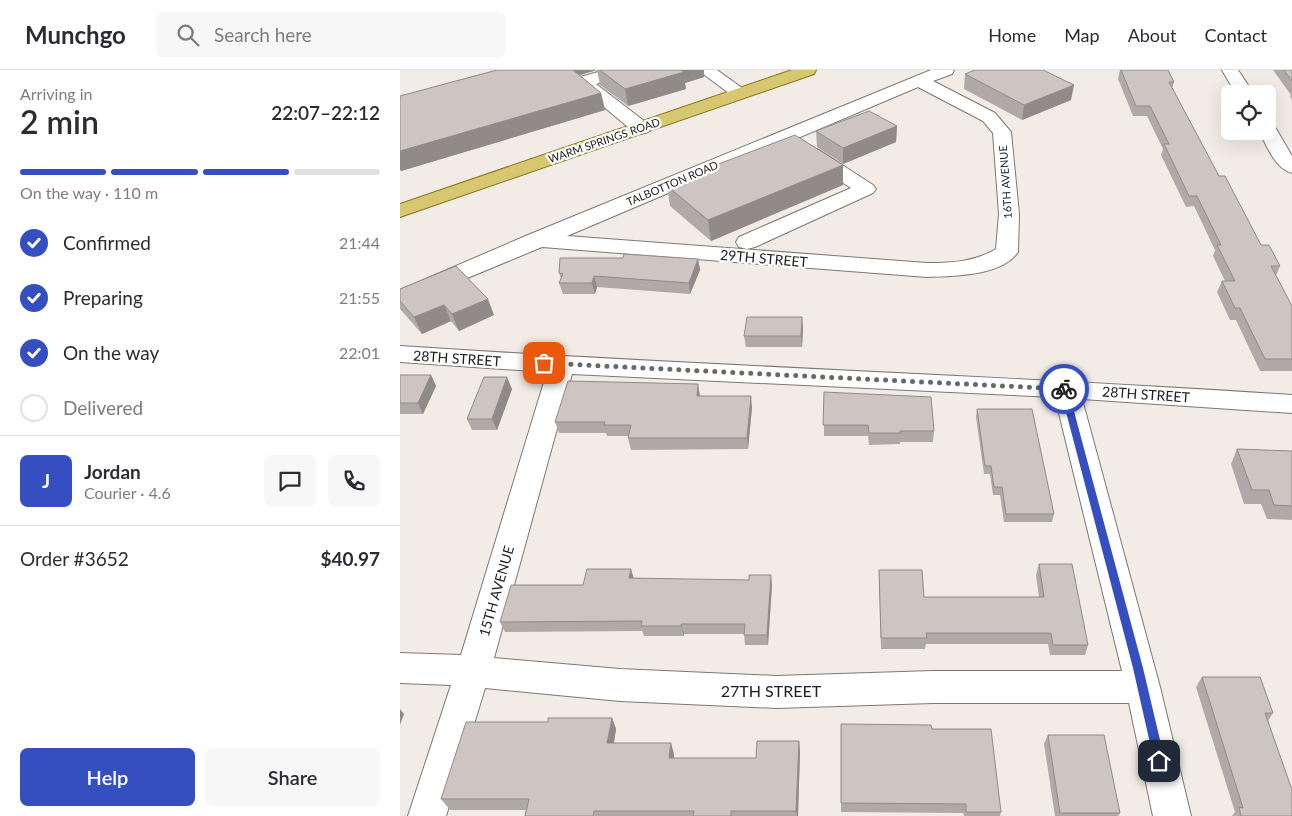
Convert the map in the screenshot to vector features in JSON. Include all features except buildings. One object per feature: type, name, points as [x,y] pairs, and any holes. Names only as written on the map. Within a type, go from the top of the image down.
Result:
[{"type":"main road","name":"WARM SPRINGS ROAD","points":[[400,211],[808,70]]},
{"type":"street","points":[[623,70],[583,82],[641,128]]},
{"type":"street","points":[[711,74],[737,70]]},
{"type":"street","name":"TALBOTTON ROAD","points":[[400,299],[536,240],[946,70]]},
{"type":"street","points":[[1230,70],[1239,85]]},
{"type":"street","points":[[711,74],[740,93]]},
{"type":"street","name":"16TH AVENUE","points":[[919,81],[989,117],[1002,132],[1009,214],[1007,252],[992,262]]},
{"type":"street","points":[[747,242],[866,189],[784,136]]},
{"type":"street","points":[[1273,140],[1285,160],[1292,167]]},
{"type":"street","name":"29TH STREET","points":[[536,240],[927,270],[969,268],[992,262]]},
{"type":"street","name":"28TH STREET","points":[[400,354],[562,365],[1066,389],[1292,404]]},
{"type":"street","name":"15TH AVENUE","points":[[427,816],[472,671],[562,365]]},
{"type":"street","points":[[1066,389],[1143,687],[1172,816]]},
{"type":"street","name":"27TH STREET","points":[[400,668],[472,671],[620,685],[776,692],[933,687],[1143,687]]},
{"type":"way so far","points":[[544,363],[1064,389]]},
{"type":"route","points":[[1064,389],[1066,389],[1143,687],[1159,761]]}]
